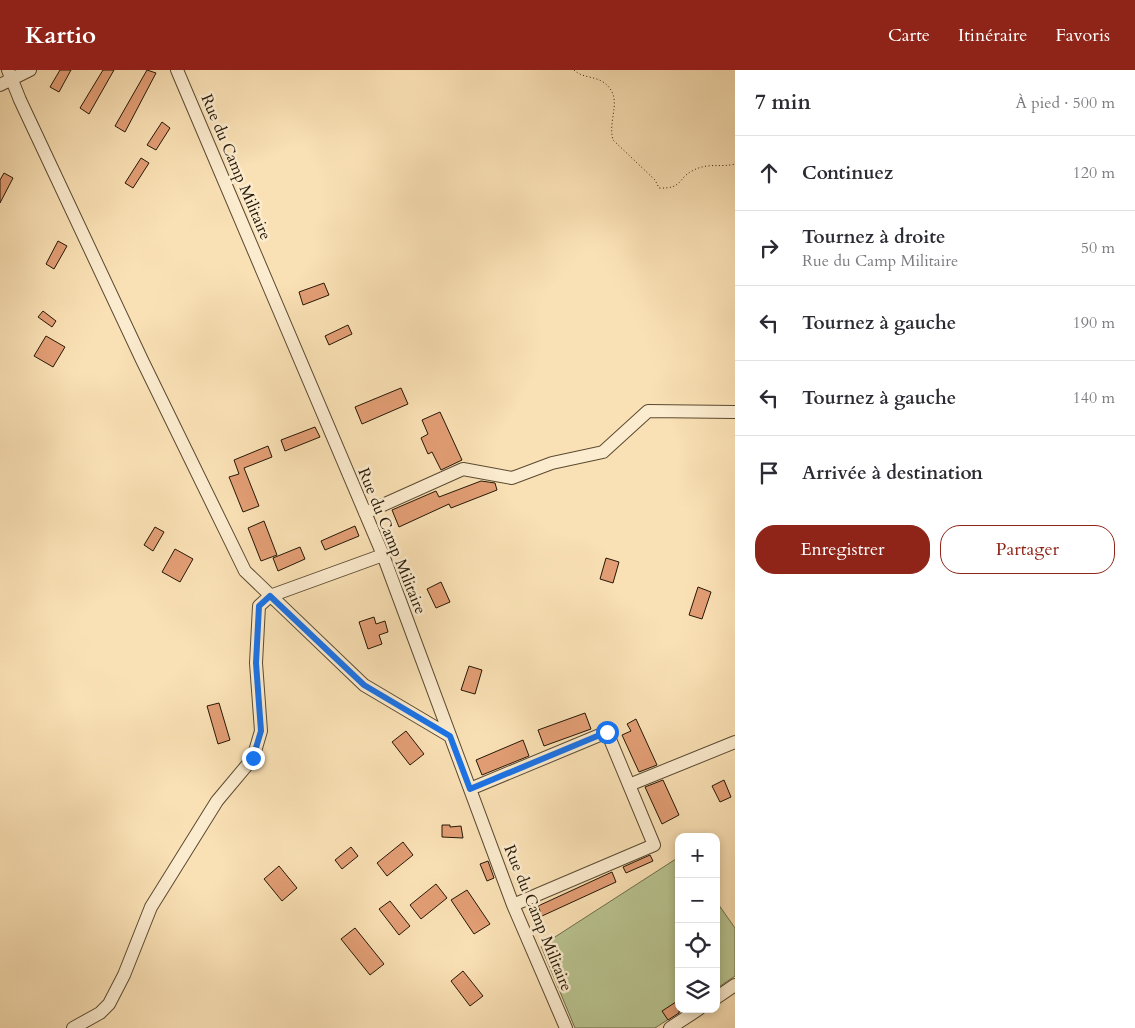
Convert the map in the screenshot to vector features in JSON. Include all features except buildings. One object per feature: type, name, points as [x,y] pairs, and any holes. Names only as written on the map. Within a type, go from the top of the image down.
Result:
[{"type":"street","points":[[0,85],[10,75],[30,70]]},
{"type":"street","name":"Rue du Camp Militaire","points":[[177,70],[383,555],[513,904],[566,1028]]},
{"type":"street","points":[[10,75],[142,360],[246,571],[364,685],[450,736]]},
{"type":"street","points":[[365,513],[463,469],[512,478],[552,463],[603,452],[648,411],[735,412]]},
{"type":"street","points":[[74,1028],[100,1013],[109,1004],[124,974],[150,907],[217,802],[253,758],[261,731],[256,663],[259,606],[270,596],[383,555]]},
{"type":"street","points":[[470,789],[607,732],[654,845],[513,904]]},
{"type":"street","points":[[629,785],[735,742]]},
{"type":"street","points":[[720,995],[735,985]]},
{"type":"street","points":[[670,1028],[693,1013]]},
{"type":"path","points":[[574,70],[584,76],[602,82],[613,94],[616,107],[611,130],[613,140],[655,180],[658,188],[674,186],[683,182],[690,172],[708,164],[735,164]]},
{"type":"green space","points":[[675,860],[675,1013],[678,1013],[655,1028],[575,1028],[541,946]]},
{"type":"green space","points":[[720,907],[735,928],[735,976],[720,986]]},
{"type":"route","points":[[253,758],[261,731],[256,663],[259,606],[270,596],[364,685],[450,736],[470,789],[607,732]]}]
